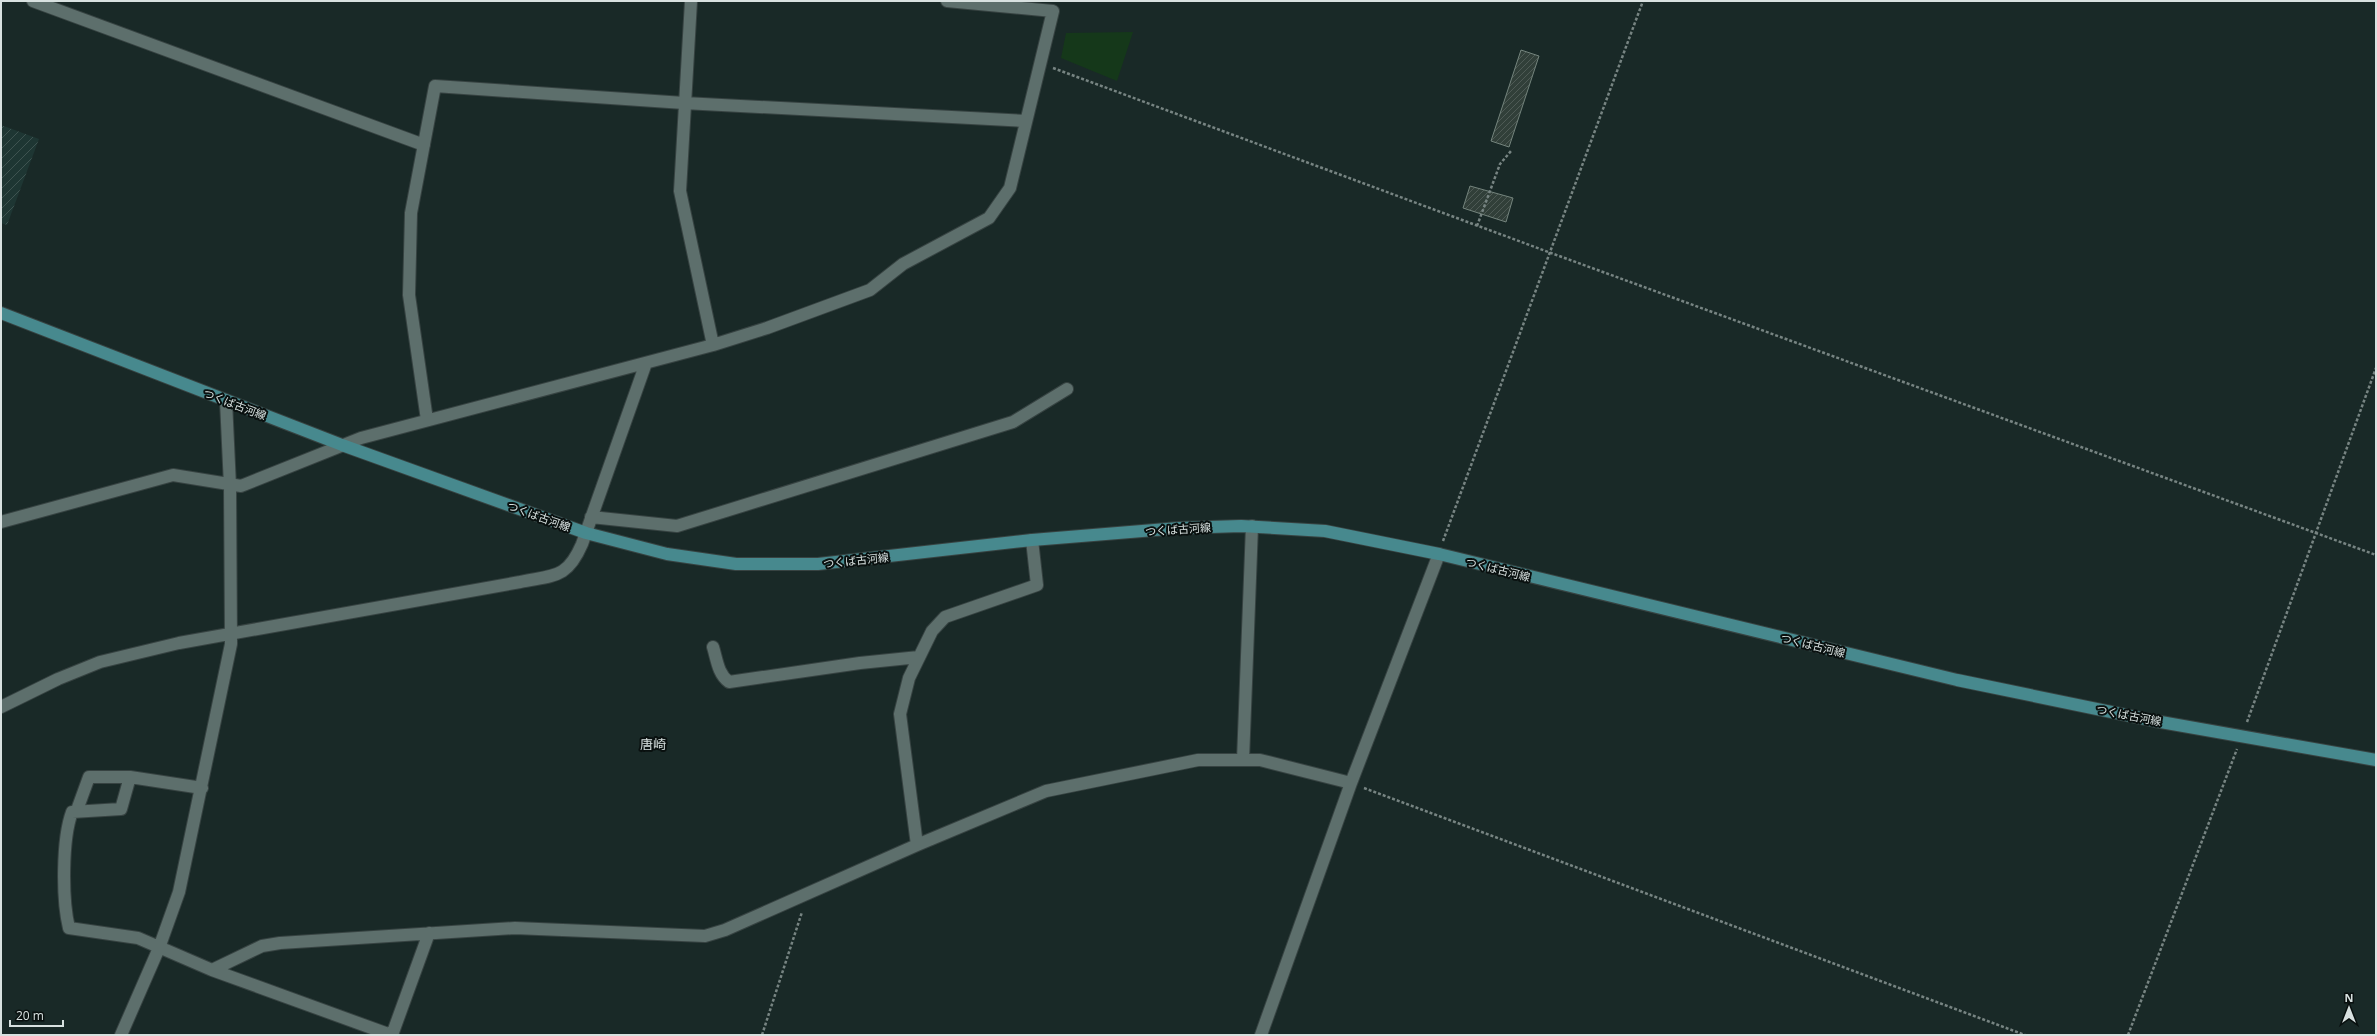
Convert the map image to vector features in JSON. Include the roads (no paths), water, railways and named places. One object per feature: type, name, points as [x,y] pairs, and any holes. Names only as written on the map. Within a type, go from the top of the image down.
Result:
[{"type":"main road","name":"つくば古河線","points":[[1,313],[342,445],[586,533],[667,554],[736,564],[818,564],[1032,540],[1199,527],[1252,526],[1325,531],[1439,554],[1957,680],[2155,721],[2242,735],[2376,760]]},
{"type":"street","points":[[33,1],[424,145]]},
{"type":"street","points":[[691,1],[680,191],[713,345]]},
{"type":"street","points":[[1,522],[173,476],[230,486],[241,486],[342,445],[427,420],[713,345],[767,328],[870,290],[903,264],[989,218],[1010,188],[1053,11],[947,1]]},
{"type":"street","points":[[427,420],[409,295],[411,213],[434,86],[684,103],[1026,121]]},
{"type":"street","points":[[1,707],[58,679],[100,662],[179,643],[553,576],[565,572],[575,561],[586,533],[646,363]]},
{"type":"street","points":[[591,517],[677,526],[1013,422],[1067,389]]},
{"type":"street","points":[[121,1035],[159,948],[179,892],[227,663],[231,634],[230,486],[226,401]]},
{"type":"street","points":[[1243,760],[1252,526]]},
{"type":"street","points":[[917,844],[900,714],[909,678],[932,631],[945,617],[1037,585],[1032,540]]},
{"type":"street","points":[[1261,1035],[1350,783],[1439,554]]},
{"type":"street","points":[[713,647],[719,668],[724,678],[729,682],[860,663],[919,657]]},
{"type":"street","points":[[212,970],[262,946],[280,943],[516,928],[705,936],[725,930],[917,844],[1046,791],[1198,760],[1260,760],[1350,783]]},
{"type":"street","points":[[77,810],[89,777],[130,777],[202,788]]},
{"type":"street","points":[[130,777],[121,809],[77,810],[72,812],[66,853],[64,893],[69,928],[138,938],[212,970],[392,1035],[429,933]]},
{"type":"district","name":"唐崎","points":[[653,744]]}]
